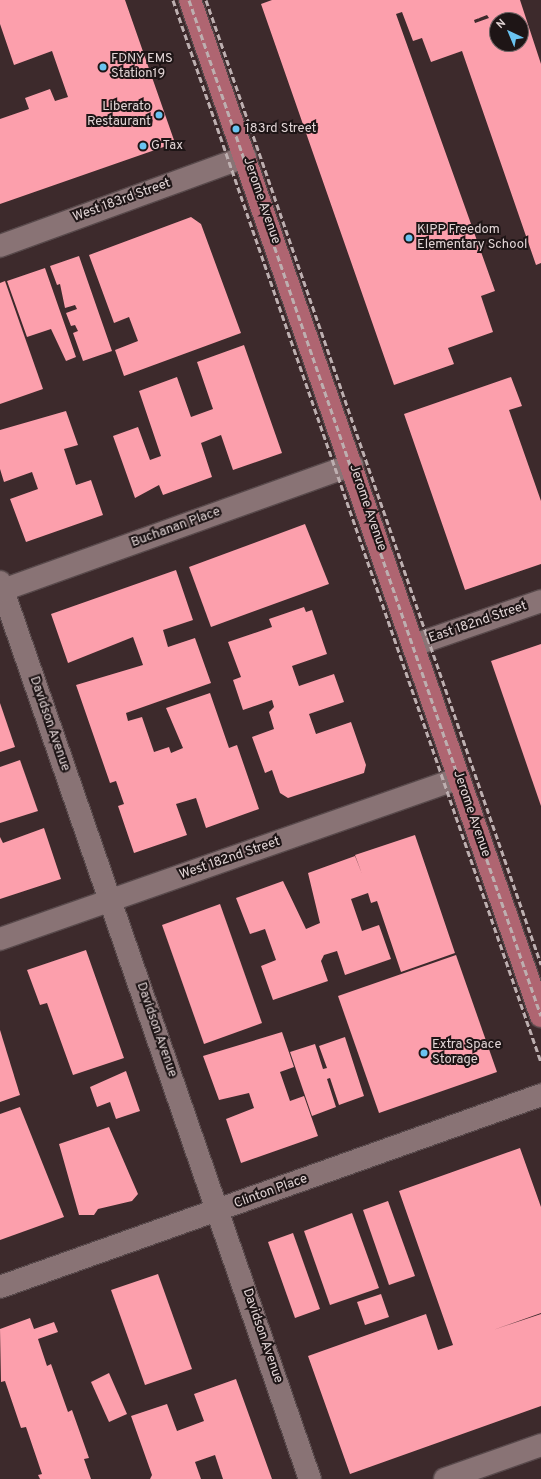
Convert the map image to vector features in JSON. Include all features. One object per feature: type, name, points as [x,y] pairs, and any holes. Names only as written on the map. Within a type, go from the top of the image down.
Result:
[{"type":"main road","name":"Jerome Avenue","points":[[190,0],[352,465],[541,1016]]},
{"type":"street","name":"West 183rd Street","points":[[0,246],[245,157]]},
{"type":"street","name":"Buchanan Place","points":[[1,588],[352,465]]},
{"type":"street","name":"Davidson Avenue","points":[[1,588],[219,1211],[310,1479]]},
{"type":"street","name":"East 182nd Street","points":[[414,645],[541,601]]},
{"type":"street","name":"West 182nd Street","points":[[0,939],[459,778]]},
{"type":"street","name":"Clinton Place","points":[[0,1287],[219,1211],[541,1095]]},
{"type":"street","points":[[445,1479],[541,1445]]},
{"type":"building","points":[[0,0],[125,0],[175,143],[0,204],[0,119],[29,109],[25,98],[50,89],[55,101],[68,97],[52,51],[14,65],[0,24]]},
{"type":"building","points":[[272,0],[520,0],[524,12],[489,12],[489,18],[489,52],[529,52],[529,27],[541,64],[541,263],[536,265],[462,51],[431,62],[422,38],[413,41],[402,12],[396,14],[495,291],[481,296],[493,332],[448,348],[454,364],[394,385],[261,4]],"holes":[[[487,15],[489,18],[475,23],[474,20]]]},
{"type":"building","points":[[191,217],[201,224],[241,333],[124,376],[115,350],[138,341],[129,317],[114,323],[89,255]]},
{"type":"building","points":[[79,256],[112,351],[83,361],[73,333],[78,331],[75,325],[71,326],[66,313],[77,309],[75,305],[65,308],[60,284],[57,285],[50,266]]},
{"type":"building","points":[[45,268],[76,357],[66,361],[51,329],[27,337],[7,281]]},
{"type":"building","points":[[5,281],[43,389],[0,404],[0,283]]},
{"type":"building","points":[[244,345],[282,453],[233,470],[221,435],[201,443],[212,477],[163,495],[159,485],[135,498],[113,436],[138,427],[150,460],[161,456],[139,391],[177,377],[191,417],[213,409],[197,362]]},
{"type":"building","points":[[511,377],[522,406],[509,410],[541,501],[541,564],[465,590],[404,414]]},
{"type":"building","points":[[66,411],[78,445],[64,449],[76,485],[91,480],[103,515],[26,542],[10,499],[38,489],[32,472],[4,482],[0,469],[0,430]]},
{"type":"building","points":[[305,524],[329,584],[211,627],[189,567]]},
{"type":"building","points":[[176,570],[193,620],[163,630],[168,647],[195,638],[211,683],[126,713],[128,721],[142,717],[154,752],[169,747],[171,753],[183,748],[166,708],[210,693],[229,748],[237,745],[259,809],[206,828],[196,798],[176,804],[187,835],[134,853],[118,806],[124,804],[116,781],[110,783],[76,685],[143,665],[133,637],[68,663],[51,614]]},
{"type":"building","points":[[304,607],[306,612],[312,610],[327,654],[292,666],[299,686],[334,674],[344,702],[309,714],[316,734],[351,722],[366,765],[364,773],[288,798],[280,793],[272,770],[265,773],[252,737],[274,729],[269,712],[274,707],[272,700],[243,710],[233,680],[241,677],[228,642],[272,627],[269,619]]},
{"type":"building","points":[[541,644],[541,806],[491,661]]},
{"type":"building","points":[[0,703],[15,747],[0,752]]},
{"type":"building","points":[[20,760],[38,811],[0,823],[0,767]]},
{"type":"building","points":[[44,828],[61,879],[0,899],[0,837],[3,843]]},
{"type":"building","points":[[415,835],[455,953],[401,972],[377,901],[371,903],[368,893],[351,899],[362,931],[379,925],[391,959],[345,975],[337,951],[324,955],[321,961],[328,981],[273,1000],[261,966],[276,960],[265,929],[250,934],[236,898],[283,881],[306,929],[320,923],[308,873],[355,856],[362,874],[355,855]]},
{"type":"building","points":[[220,904],[262,1023],[204,1044],[162,925]]},
{"type":"building","points":[[86,950],[124,1058],[73,1075],[47,1003],[40,1005],[27,970]]},
{"type":"building","name":"Extra Space Storage","points":[[456,955],[497,1072],[379,1113],[338,996]]},
{"type":"building","points":[[0,1030],[20,1095],[0,1102]]},
{"type":"building","points":[[282,1032],[294,1067],[280,1072],[290,1101],[304,1096],[318,1136],[241,1163],[226,1119],[254,1108],[249,1093],[219,1100],[203,1056]]},
{"type":"building","points":[[345,1037],[364,1096],[339,1105],[330,1078],[327,1079],[336,1107],[312,1116],[290,1052],[315,1044],[323,1069],[327,1068],[319,1046]]},
{"type":"building","points":[[126,1071],[140,1111],[116,1119],[110,1102],[97,1107],[90,1087]]},
{"type":"building","points":[[20,1107],[64,1217],[0,1240],[0,1114]]},
{"type":"building","points":[[109,1127],[138,1194],[132,1201],[98,1209],[94,1215],[79,1215],[59,1144]]},
{"type":"building","points":[[520,1148],[541,1207],[541,1313],[493,1330],[541,1314],[541,1406],[350,1474],[308,1356],[426,1314],[438,1350],[453,1345],[399,1191]]},
{"type":"building","points":[[388,1201],[415,1276],[389,1285],[363,1210]]},
{"type":"building","points":[[352,1213],[379,1288],[330,1305],[304,1231]]},
{"type":"building","points":[[293,1233],[320,1309],[295,1318],[268,1242]]},
{"type":"building","points":[[158,1274],[192,1369],[145,1385],[111,1290]]},
{"type":"building","points":[[381,1294],[389,1317],[365,1325],[357,1302]]},
{"type":"building","points":[[30,1318],[34,1329],[54,1322],[58,1332],[38,1339],[47,1366],[51,1364],[68,1412],[72,1410],[89,1458],[84,1459],[91,1479],[40,1479],[38,1475],[42,1474],[26,1427],[21,1428],[5,1381],[1,1382],[0,1329]]},
{"type":"building","points":[[109,1373],[127,1414],[109,1422],[91,1382]]},
{"type":"building","points":[[236,1379],[272,1479],[223,1479],[215,1455],[195,1462],[201,1479],[150,1479],[152,1475],[131,1416],[167,1404],[177,1431],[204,1421],[194,1394]]},
{"type":"railway","points":[[173,0],[541,1062]]},
{"type":"railway","points":[[189,0],[541,1016]]},
{"type":"railway","points":[[206,0],[541,964]]},
{"type":"place","name":"FDNY EMS Station19","points":[[103,67]]},
{"type":"place","name":"Liberato Restaurant","points":[[159,115]]},
{"type":"place","name":"183rd Street","points":[[236,129]]},
{"type":"place","name":"G Tax","points":[[143,146]]},
{"type":"place","name":"KIPP Freedom Elementary School","points":[[409,238]]},
{"type":"place","name":"Extra Space Storage","points":[[424,1053]]}]
